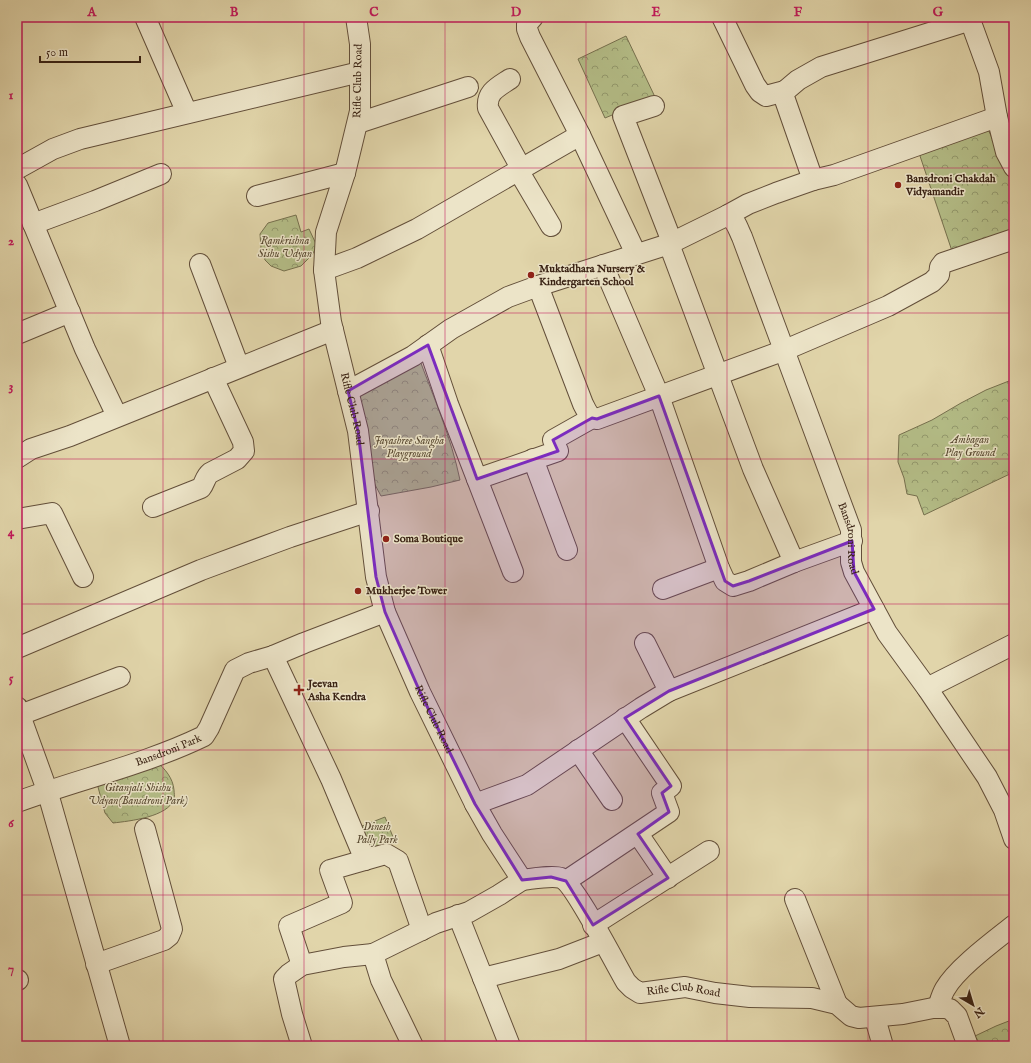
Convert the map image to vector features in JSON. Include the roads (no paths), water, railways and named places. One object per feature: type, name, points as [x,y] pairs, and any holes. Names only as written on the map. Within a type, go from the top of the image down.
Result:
[{"type":"street","points":[[145,17],[187,113]]},
{"type":"street","name":"Rifle Club Road","points":[[356,17],[360,44],[360,111],[345,173],[326,232],[324,270],[330,322],[358,431],[376,577],[385,612],[420,692],[475,804],[492,834],[522,880]]},
{"type":"street","points":[[533,17],[527,24],[530,37],[580,134],[636,254]]},
{"type":"street","points":[[722,17],[755,86],[766,96],[785,91],[798,80],[821,67],[970,19],[989,72],[997,117],[1006,152],[1014,167]]},
{"type":"street","points":[[17,169],[53,149],[80,139],[360,72]]},
{"type":"street","points":[[510,78],[490,93],[488,108],[551,226]]},
{"type":"street","points":[[358,123],[468,87]]},
{"type":"street","points":[[785,91],[784,97],[814,180]]},
{"type":"street","points":[[654,106],[623,116],[753,469],[794,562]]},
{"type":"street","points":[[348,391],[413,356],[451,329],[508,297],[670,243],[755,202],[814,180],[834,175],[997,117]]},
{"type":"street","points":[[324,270],[357,258],[417,229],[580,134]]},
{"type":"street","points":[[257,196],[345,173]]},
{"type":"street","points":[[33,224],[162,174]]},
{"type":"street","points":[[17,185],[85,348],[117,416]]},
{"type":"street","name":"Bansdroni Road","points":[[728,216],[736,223],[742,237],[851,530],[851,562],[854,572],[887,633],[927,688],[987,777],[1004,810],[1010,815],[1014,839]]},
{"type":"street","points":[[477,479],[558,451],[552,440],[592,418],[596,419],[784,350],[888,306],[932,282],[939,276],[940,267],[943,263],[1014,239]]},
{"type":"street","points":[[200,264],[239,367]]},
{"type":"street","points":[[603,265],[659,396],[719,568],[725,581],[733,586],[749,581],[794,562],[852,541]]},
{"type":"street","points":[[538,286],[583,404],[588,415],[592,418]]},
{"type":"street","points":[[17,334],[70,312]]},
{"type":"street","points":[[17,458],[31,449],[70,436],[333,330]]},
{"type":"street","points":[[428,345],[448,404],[513,572]]},
{"type":"street","points":[[153,507],[201,488],[210,473],[238,459],[244,451],[243,442],[213,378]]},
{"type":"street","points":[[533,460],[567,550]]},
{"type":"street","points":[[17,648],[201,570],[290,537],[369,511]]},
{"type":"street","points":[[17,519],[52,513],[83,577]]},
{"type":"street","points":[[663,588],[719,568]]},
{"type":"street","points":[[475,804],[527,785],[625,718],[669,691],[874,609]]},
{"type":"street","name":"Bansdroni Park","points":[[17,802],[46,791],[145,760],[204,736],[235,670],[250,663],[273,656],[304,642],[385,612]]},
{"type":"street","points":[[645,643],[669,691]]},
{"type":"street","points":[[927,688],[1014,644]]},
{"type":"street","points":[[273,656],[331,779],[365,860]]},
{"type":"street","points":[[120,677],[20,721],[46,791],[120,1046]]},
{"type":"street","points":[[302,1046],[292,1014],[284,979],[289,974],[302,966],[344,957],[372,954],[422,930],[469,912],[522,880],[551,877],[560,878],[566,881],[669,812],[662,793],[671,786],[625,718]]},
{"type":"street","points":[[578,750],[612,800]]},
{"type":"street","points":[[96,964],[164,940],[169,936],[172,929],[145,829]]},
{"type":"street","points":[[638,834],[668,878]]},
{"type":"street","points":[[593,925],[709,851]]},
{"type":"street","points":[[302,966],[289,926],[342,904],[330,870],[386,854],[398,861],[422,930]]},
{"type":"street","name":"Rifle Club Road","points":[[566,881],[578,897],[626,982],[640,993],[685,987],[715,993],[750,997],[812,998],[837,1004],[851,1016],[859,1018],[875,1018],[938,1007]]},
{"type":"street","points":[[795,900],[837,1004]]},
{"type":"street","points":[[458,915],[510,1046]]},
{"type":"street","points":[[968,1046],[957,1016],[950,1009],[938,1007],[945,990],[952,979],[1014,925]]},
{"type":"street","points":[[483,978],[559,959],[603,942]]},
{"type":"street","points":[[372,954],[381,980],[413,1046]]},
{"type":"street","points":[[875,1018],[883,1046]]},
{"type":"place","name":"Bansdroni Chakdah Vidyamandir","points":[[898,185]]},
{"type":"place","name":"Muktadhara Nursery & Kindergarten School","points":[[531,275]]},
{"type":"place","name":"Soma Boutique","points":[[386,539]]},
{"type":"place","name":"Mukherjee Tower","points":[[358,591]]},
{"type":"place","name":"Jeevan Asha Kendra","points":[[299,690]]},
{"type":"park label","name":"Ramkrishna Sishu Udyan","points":[[285,247]]},
{"type":"park label","name":"Ambagan Play Ground","points":[[970,446]]},
{"type":"park label","name":"Jayashree Sangha Playground","points":[[409,447]]},
{"type":"park label","name":"Gitanjali Shishu Udyan(Bansdroni Park)","points":[[138,794]]},
{"type":"park label","name":"Dinesh Pally Park","points":[[377,833]]}]
